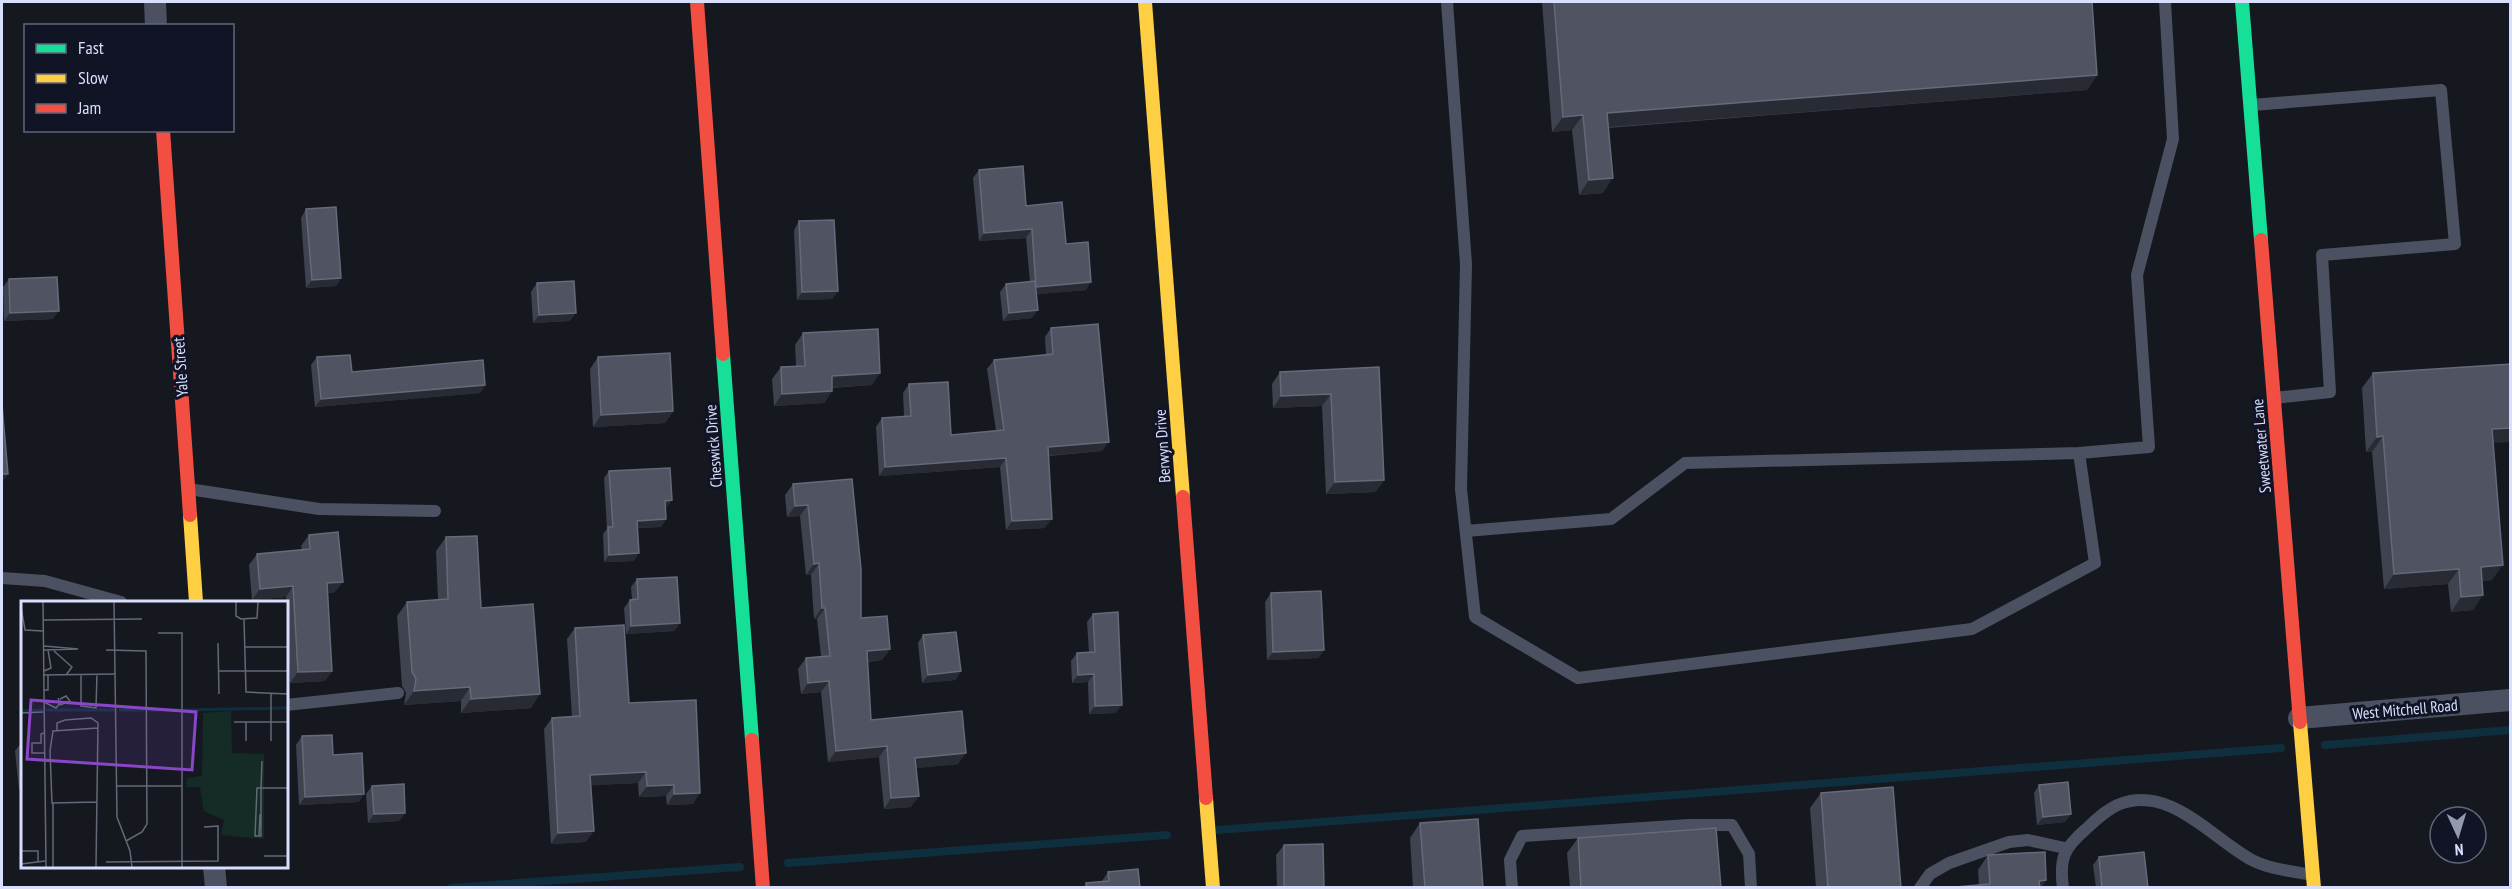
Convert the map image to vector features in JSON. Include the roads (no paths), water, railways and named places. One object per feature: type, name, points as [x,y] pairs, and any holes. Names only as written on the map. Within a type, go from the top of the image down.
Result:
[{"type":"street","points":[[154,2],[156,24]]},
{"type":"street","name":"Cheswick Drive","points":[[697,2],[763,888]]},
{"type":"street","name":"Berwyn Drive","points":[[1145,2],[1213,888]]},
{"type":"street","name":"Sweetwater Lane","points":[[2242,2],[2313,881]]},
{"type":"street","name":"Yale Street","points":[[163,132],[196,601]]},
{"type":"street","name":"West Mitchell Road","points":[[2300,718],[2511,700]]},
{"type":"street","points":[[214,868],[216,888]]},
{"type":"lane","points":[[1447,2],[1466,264],[1461,489],[1475,617],[1578,678],[1972,629],[2095,563],[2079,453]]},
{"type":"lane","points":[[1466,531],[1611,519],[1685,463],[2079,453],[2149,447],[2137,275],[2173,139],[2164,2]]},
{"type":"lane","points":[[2250,105],[2441,90],[2455,244],[2322,255],[2330,392],[2274,398]]},
{"type":"lane","points":[[188,489],[319,509],[435,512]]},
{"type":"lane","points":[[2,578],[45,581],[114,601]]},
{"type":"lane","points":[[288,705],[398,693]]},
{"type":"lane","points":[[2063,888],[2061,872],[2065,848],[2103,814],[2120,804],[2142,800],[2173,808],[2198,820],[2251,859],[2313,881]]},
{"type":"lane","points":[[1512,888],[1510,860],[1522,836],[1689,825],[1732,825],[1749,854],[1751,888]]},
{"type":"lane","points":[[1920,888],[1930,874],[1949,863],[2008,842],[2028,840],[2065,848]]},
{"type":"waterway","points":[[2325,745],[2510,730]]},
{"type":"waterway","points":[[1218,830],[2281,748]]},
{"type":"waterway","points":[[788,863],[1167,835]]},
{"type":"waterway","points":[[451,888],[740,867]]}]
